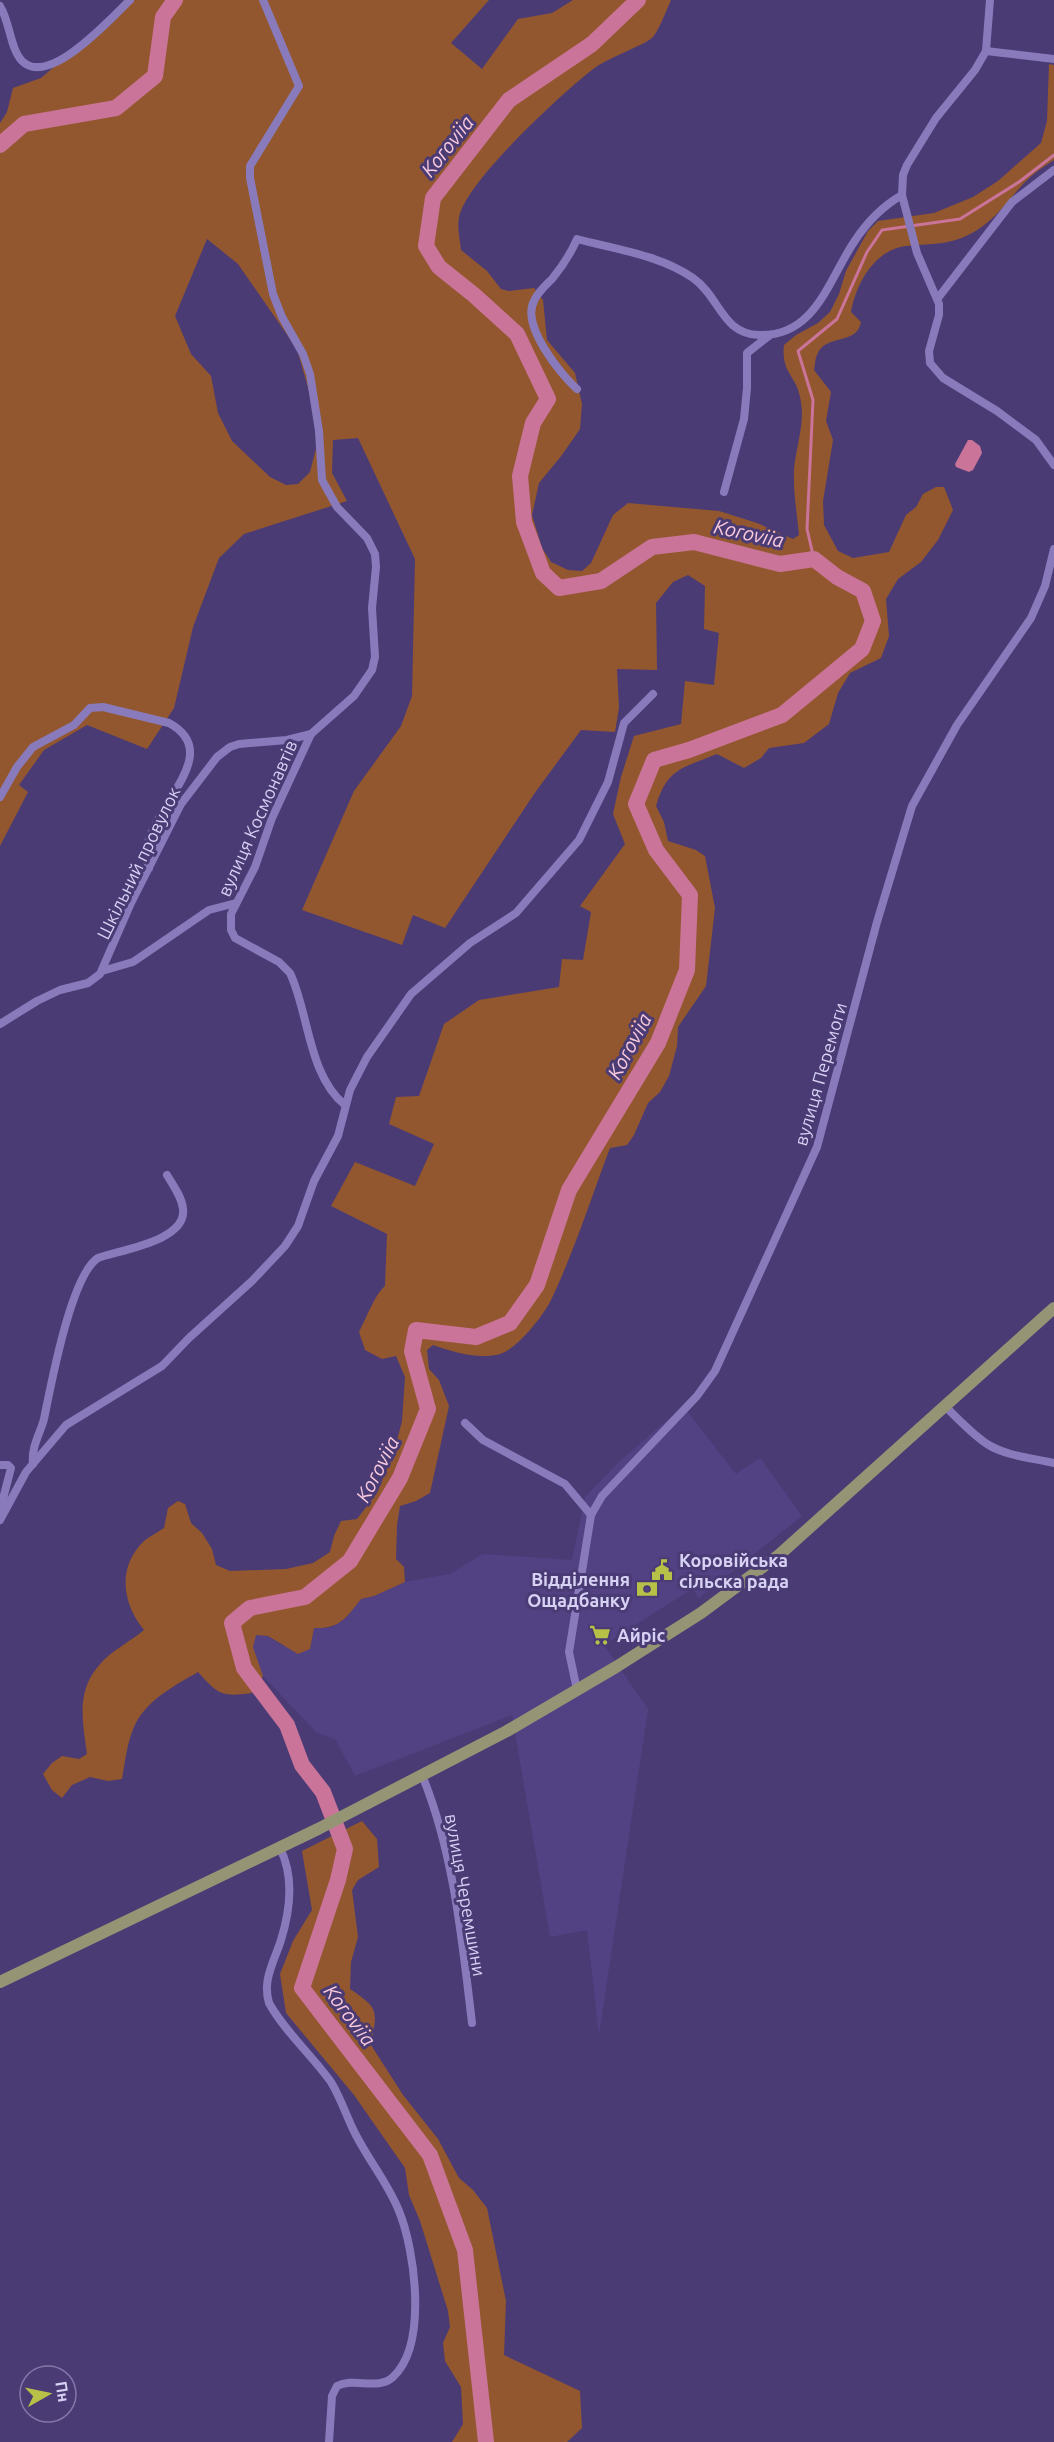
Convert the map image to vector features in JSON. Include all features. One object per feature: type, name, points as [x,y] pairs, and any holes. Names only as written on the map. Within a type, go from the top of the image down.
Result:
[{"type":"main road","points":[[0,1982],[280,1848],[507,1731],[701,1612],[779,1555],[1054,1308]]},
{"type":"street","points":[[0,6],[8,21],[20,58],[28,65],[41,68],[54,64],[71,52],[130,0]]},
{"type":"street","name":"вулиця Космонавтів","points":[[263,0],[299,86],[250,166],[265,262],[278,310],[303,354],[310,374],[319,431],[322,480],[338,507],[371,543],[376,560],[372,608],[375,657],[374,665],[350,701],[311,735],[272,818],[255,867],[231,914],[231,933],[238,940],[279,962],[290,973],[317,1062],[335,1095],[345,1105]]},
{"type":"street","points":[[990,0],[986,51],[975,70],[936,118],[906,165],[902,195],[917,253],[938,298],[939,315],[929,357],[933,368],[943,378],[1007,418],[1036,440],[1054,465]]},
{"type":"street","points":[[986,51],[1054,59]]},
{"type":"street","points":[[938,298],[1012,202],[1054,170]]},
{"type":"street","points":[[577,389],[558,370],[548,355],[536,330],[531,311],[536,296],[555,275],[577,239],[673,267],[706,288],[727,320],[740,332],[770,335],[792,329],[810,315],[869,222],[884,206],[902,195]]},
{"type":"street","points":[[724,492],[744,418],[747,353],[770,335]]},
{"type":"street","name":"вулиця Перемоги","points":[[577,1690],[569,1652],[591,1515],[602,1496],[702,1391],[715,1371],[820,1140],[877,922],[912,806],[957,725],[1031,618],[1045,586],[1054,549]]},
{"type":"street","points":[[0,1520],[3,1511],[33,1464],[71,1421],[162,1366],[279,1253],[298,1226],[315,1182],[338,1136],[345,1105],[362,1066],[408,997],[470,943],[520,910],[544,878],[579,840],[608,782],[624,723],[654,694]]},
{"type":"street","points":[[0,797],[33,747],[69,728],[90,708],[103,707],[160,719],[178,728],[189,743],[191,751],[189,765],[165,806],[153,833],[147,855],[149,868]]},
{"type":"street","name":"Шкільний провулок","points":[[102,971],[125,915],[185,797],[211,762],[221,753],[239,744],[287,740],[311,735]]},
{"type":"street","points":[[0,1024],[51,994],[91,981],[102,971],[133,962],[209,910],[236,903]]},
{"type":"street","points":[[33,1464],[33,1450],[42,1426],[61,1340],[85,1272],[98,1258],[162,1238],[178,1226],[183,1217],[183,1209],[167,1175]]},
{"type":"street","points":[[945,1406],[975,1435],[988,1444],[1007,1452],[1054,1463]]},
{"type":"street","points":[[465,1423],[483,1440],[565,1484],[591,1515]]},
{"type":"street","points":[[0,1465],[8,1465],[11,1468],[4,1495],[3,1511]]},
{"type":"street","name":"вулиця Черемшини","points":[[422,1775],[437,1811],[464,1952],[472,2023]]},
{"type":"street","points":[[280,1848],[286,1859],[289,1892],[284,1930],[266,1980],[269,2003],[332,2084],[345,2107],[352,2127],[399,2210],[405,2230],[416,2293],[413,2333],[403,2363],[396,2374],[386,2382],[349,2382],[337,2386],[332,2396],[329,2442]]},
{"type":"shaded area","points":[[132,0],[489,0],[451,43],[482,69],[518,19],[552,13],[573,0],[671,0],[653,37],[596,67],[518,138],[478,183],[465,202],[459,218],[461,250],[487,271],[501,289],[509,291],[534,288],[543,300],[547,340],[575,373],[582,404],[580,429],[539,483],[532,515],[542,548],[551,562],[568,570],[582,571],[591,563],[613,515],[628,503],[719,511],[757,523],[793,539],[799,535],[794,470],[802,406],[798,390],[785,362],[784,345],[796,335],[818,323],[830,312],[839,294],[846,271],[868,231],[878,221],[934,213],[973,197],[998,181],[1041,143],[1047,121],[1049,64],[1054,65],[1054,160],[1035,173],[995,216],[971,234],[944,243],[895,249],[876,261],[862,280],[853,301],[851,312],[861,322],[858,329],[854,334],[827,344],[817,355],[814,370],[831,392],[826,421],[833,440],[823,501],[824,525],[838,551],[853,558],[889,552],[906,515],[916,507],[923,494],[936,487],[944,487],[953,510],[938,540],[921,562],[898,579],[886,599],[889,636],[881,658],[850,673],[838,693],[829,724],[804,743],[769,748],[761,758],[744,768],[717,754],[678,771],[665,784],[660,793],[656,806],[664,822],[668,841],[696,850],[705,856],[715,908],[706,986],[678,1027],[677,1046],[669,1076],[660,1092],[648,1103],[627,1145],[610,1148],[558,1284],[550,1302],[535,1324],[514,1346],[492,1356],[457,1353],[433,1345],[427,1350],[429,1369],[439,1380],[449,1406],[430,1493],[400,1506],[396,1559],[404,1567],[405,1582],[374,1596],[361,1599],[342,1621],[330,1627],[314,1628],[310,1649],[298,1654],[268,1636],[256,1635],[253,1647],[263,1676],[252,1693],[233,1695],[221,1693],[198,1672],[170,1689],[145,1709],[134,1727],[126,1753],[122,1779],[108,1781],[90,1777],[72,1785],[62,1798],[52,1790],[43,1774],[62,1756],[79,1759],[87,1754],[83,1715],[85,1691],[96,1669],[106,1658],[144,1630],[127,1597],[126,1573],[135,1551],[144,1541],[164,1528],[168,1508],[178,1501],[185,1504],[191,1523],[202,1533],[212,1549],[216,1565],[230,1571],[286,1569],[313,1563],[330,1552],[341,1521],[357,1519],[377,1493],[394,1452],[402,1421],[405,1377],[396,1356],[382,1359],[365,1350],[359,1332],[374,1301],[385,1286],[387,1234],[331,1206],[355,1162],[415,1186],[434,1144],[389,1124],[396,1097],[419,1096],[444,1024],[479,1000],[559,987],[562,959],[583,960],[591,912],[580,906],[625,844],[613,814],[621,777],[634,736],[681,724],[685,681],[714,685],[719,633],[704,629],[705,586],[688,575],[673,582],[656,603],[657,670],[617,669],[619,708],[615,732],[581,730],[534,794],[445,928],[413,915],[402,945],[302,910],[354,791],[401,726],[412,696],[415,559],[358,438],[333,440],[332,473],[347,501],[244,534],[219,558],[193,627],[174,708],[147,749],[87,725],[44,750],[19,785],[28,792],[0,846],[0,123],[7,112],[13,88],[41,78]],"holes":[[[207,239],[238,264],[297,349],[311,398],[318,441],[310,472],[298,484],[286,485],[270,477],[232,441],[218,413],[211,376],[191,354],[175,316]]]},
{"type":"shaded area","points":[[968,440],[980,446],[982,453],[973,470],[969,472],[956,467],[955,464]]},
{"type":"shaded area","points":[[683,1406],[736,1474],[760,1458],[802,1516],[699,1598],[692,1589],[604,1645],[648,1709],[599,2035],[587,1930],[550,1937],[512,1715],[355,1776],[336,1740],[316,1732],[263,1676],[253,1647],[255,1635],[268,1636],[281,1645],[310,1649],[314,1628],[330,1628],[345,1619],[361,1599],[374,1596],[405,1582],[450,1574],[483,1554],[572,1560],[585,1497],[619,1462]]},
{"type":"shaded area","points":[[362,1821],[377,1839],[379,1867],[358,1880],[352,1890],[358,1937],[351,1962],[350,1989],[367,2001],[374,2012],[371,2045],[403,2095],[438,2139],[459,2178],[473,2190],[487,2208],[506,2301],[504,2355],[580,2391],[582,2428],[567,2442],[452,2442],[463,2424],[461,2387],[445,2361],[443,2343],[450,2327],[448,2311],[420,2221],[409,2195],[405,2168],[354,2095],[286,2013],[280,1974],[293,1941],[312,1910],[302,1851]]},
{"type":"waterway","name":"Koroviia","points":[[0,145],[24,124],[116,108],[155,76],[163,17],[175,0]]},
{"type":"waterway","name":"Koroviia","points":[[486,2442],[465,2250],[430,2155],[302,1988],[338,1880],[345,1849],[323,1792],[302,1765],[287,1725],[244,1668],[232,1623],[250,1608],[305,1597],[350,1561],[400,1478],[428,1409],[412,1351],[416,1330],[476,1337],[510,1323],[537,1285],[569,1190],[658,1043],[687,970],[690,895],[656,850],[636,804],[654,760],[689,750],[782,715],[862,649],[873,621],[863,591],[837,577],[814,559],[780,564],[694,542],[652,547],[601,581],[559,588],[543,573],[524,522],[520,476],[533,423],[548,399],[517,334],[439,267],[426,246],[433,198],[509,100],[592,44],[638,0]]},
{"type":"waterway","points":[[814,559],[807,529],[813,400],[798,351],[837,319],[867,252],[882,230],[960,219],[1019,182],[1054,155]]},
{"type":"place","name":"Коровійська сільска рада","points":[[662,1570]]},
{"type":"place","name":"Відділення Ощадбанку","points":[[647,1589]]},
{"type":"place","name":"Айріс","points":[[600,1635]]}]
